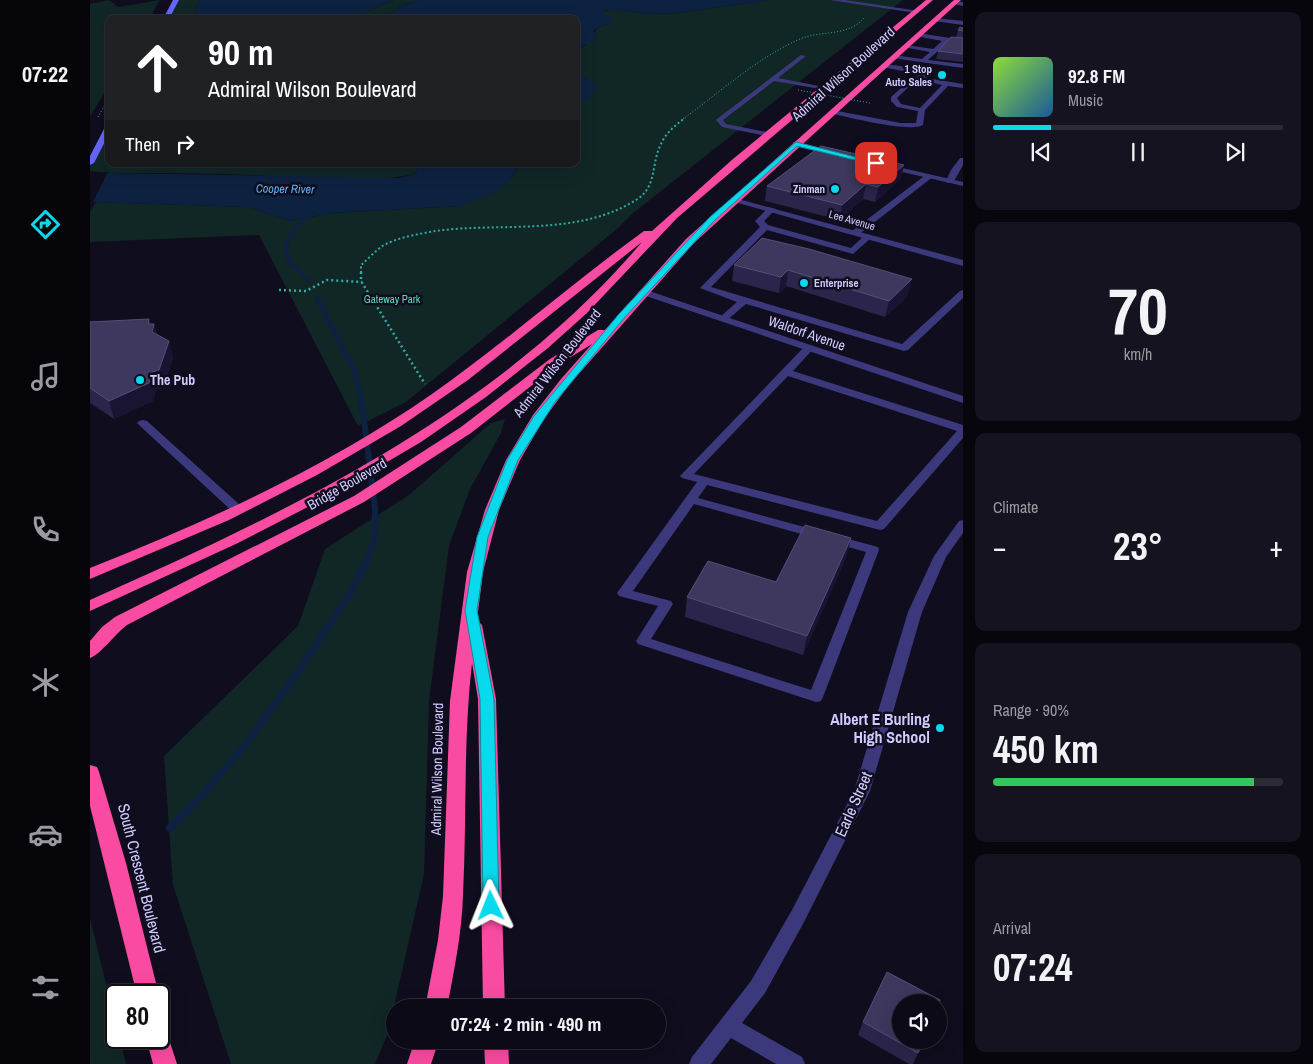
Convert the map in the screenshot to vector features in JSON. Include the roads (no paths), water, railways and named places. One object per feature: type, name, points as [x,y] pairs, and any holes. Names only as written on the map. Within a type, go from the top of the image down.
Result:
[{"type":"highway","name":"Admiral Wilson Boulevard","points":[[94,605],[281,518],[393,453],[460,410],[540,348],[620,275],[670,218],[930,0]]},
{"type":"highway","name":"Admiral Wilson Boulevard","points":[[438,999],[449,940],[453,896],[459,701],[471,610],[483,537],[513,460],[538,418],[612,327],[690,241],[734,199],[957,2]]},
{"type":"highway","points":[[90,574],[197,530],[329,462],[390,426],[435,397],[489,358],[597,269],[670,218]]},
{"type":"highway","name":"Bridge Boulevard","points":[[90,652],[108,631],[130,616],[359,499],[395,477],[480,420],[554,362],[612,327]]},
{"type":"highway","points":[[471,610],[487,699],[494,999]]},
{"type":"highway","name":"South Crescent Boulevard","points":[[90,772],[116,863],[145,984]]},
{"type":"highway","points":[[161,1049],[165,1064]]},
{"type":"highway","points":[[418,1064],[424,1049]]},
{"type":"highway","points":[[496,1049],[497,1064]]},
{"type":"main road","points":[[168,15],[176,0]]},
{"type":"main road","points":[[90,163],[94,149],[105,133]]},
{"type":"street","points":[[833,0],[916,11]]},
{"type":"street","points":[[957,2],[963,4]]},
{"type":"street","points":[[936,20],[963,23]]},
{"type":"street","points":[[918,36],[963,42]]},
{"type":"street","points":[[922,62],[935,53],[947,40]]},
{"type":"street","points":[[906,47],[935,53],[946,50]]},
{"type":"street","points":[[769,135],[724,126],[719,120],[803,56]]},
{"type":"street","points":[[894,57],[963,66]]},
{"type":"street","points":[[884,66],[915,71],[922,75],[921,78]]},
{"type":"street","points":[[891,114],[894,97],[912,80],[921,78],[963,86]]},
{"type":"street","points":[[771,79],[824,89]]},
{"type":"street","points":[[891,114],[912,126],[919,125],[922,110],[946,84]]},
{"type":"street","points":[[832,112],[891,114],[922,110]]},
{"type":"street","points":[[796,144],[839,154]]},
{"type":"street","points":[[950,181],[955,170],[963,160]]},
{"type":"street","points":[[876,163],[963,184]]},
{"type":"street","points":[[855,233],[930,176]]},
{"type":"street","name":"Lee Avenue","points":[[734,199],[963,264]]},
{"type":"street","points":[[772,209],[759,221],[766,227],[853,251],[868,236]]},
{"type":"street","points":[[766,227],[705,288],[744,302],[904,348],[963,293]]},
{"type":"street","name":"Waldorf Avenue","points":[[643,292],[963,400]]},
{"type":"street","points":[[723,319],[744,302]]},
{"type":"street","points":[[786,372],[963,430],[880,526],[686,476],[808,348]]},
{"type":"street","points":[[143,423],[237,509]]},
{"type":"street","points":[[690,499],[874,550],[816,697],[643,641],[666,604],[624,593],[690,499],[704,481]]},
{"type":"street","name":"Earle Street","points":[[699,1064],[758,987],[798,916],[862,791],[915,612],[940,556],[963,524]]},
{"type":"street","points":[[729,1026],[794,1064]]},
{"type":"water","points":[[199,0],[393,0],[359,15],[194,15]]},
{"type":"water","points":[[418,0],[770,0],[678,13],[649,14],[615,9],[604,11],[604,15],[613,19],[610,24],[598,27],[594,31],[597,37],[580,48],[580,15],[387,15],[403,5]]},
{"type":"water","points":[[580,76],[597,86],[590,97],[580,102]]},
{"type":"water","name":"Cooper River","points":[[416,167],[518,167],[511,179],[493,194],[459,206],[332,213],[290,221],[248,207],[90,202],[90,176],[107,173],[399,178],[414,174],[417,170]]},
{"type":"waterway","points":[[308,281],[293,266],[286,254],[286,248],[291,235],[311,214]]},
{"type":"waterway","points":[[170,828],[206,791],[245,745],[296,675],[350,593],[365,565],[374,542],[375,509],[361,396],[354,371],[317,298]]},
{"type":"place","name":"1 Stop Auto Sales","points":[[942,75]]},
{"type":"place","name":"Zinman","points":[[835,189]]},
{"type":"place","name":"Enterprise","points":[[804,283]]},
{"type":"place","name":"The Pub","points":[[140,380]]},
{"type":"place","name":"Albert E Burling High School","points":[[940,728]]},
{"type":"park label","name":"Gateway Park","points":[[392,299]]}]
